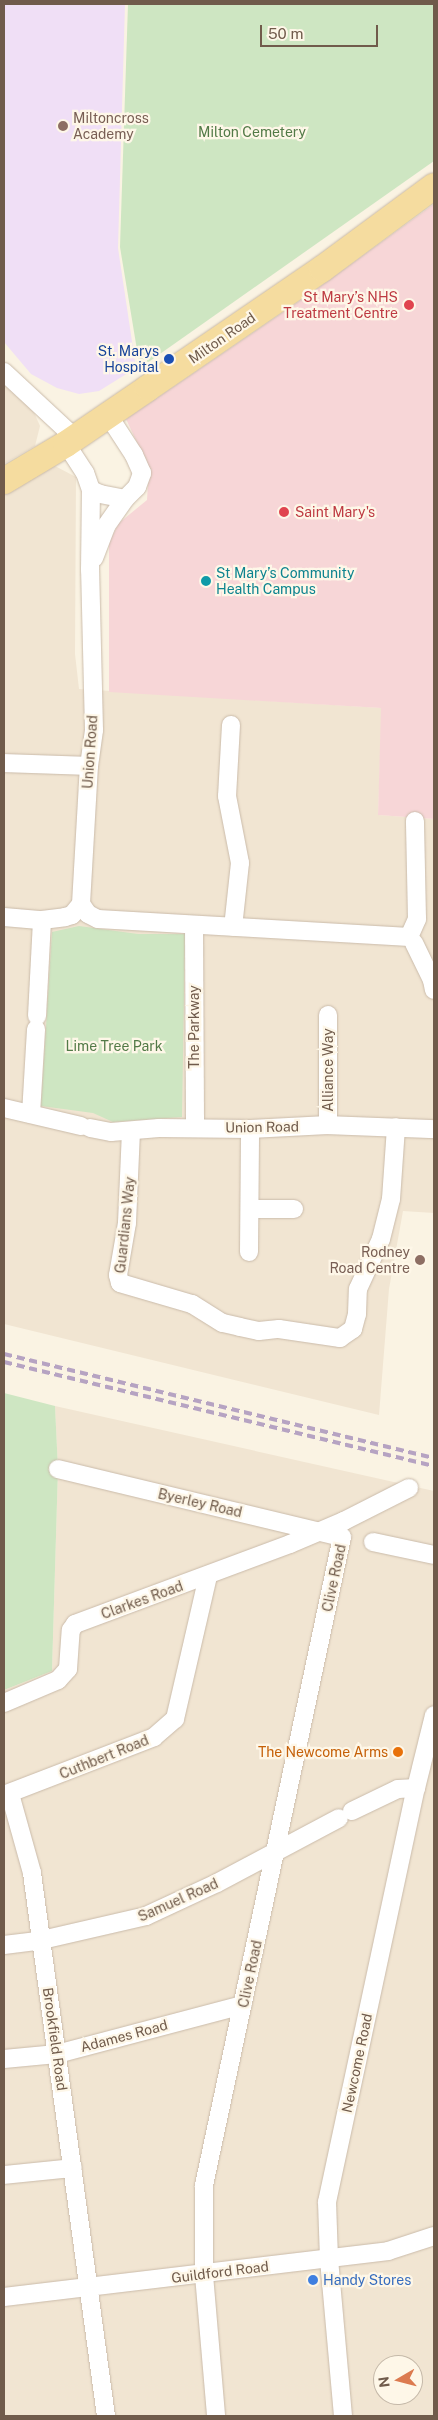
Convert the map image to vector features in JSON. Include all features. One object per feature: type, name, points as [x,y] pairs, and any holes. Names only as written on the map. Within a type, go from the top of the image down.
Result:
[{"type":"main road","name":"Milton Road","points":[[4,481],[71,441],[322,269],[434,186]]},
{"type":"street","name":"Union Road","points":[[4,372],[71,441],[91,490],[90,570],[94,730],[89,766],[81,904]]},
{"type":"street","name":"Union Road","points":[[90,570],[106,526],[124,499],[137,487],[142,473],[134,456],[108,415]]},
{"type":"street","points":[[91,490],[124,499]]},
{"type":"street","points":[[231,725],[227,796],[240,863],[233,927]]},
{"type":"street","points":[[4,763],[89,766]]},
{"type":"street","points":[[415,821],[416,919],[411,940],[432,980],[434,990]]},
{"type":"street","points":[[4,918],[42,920],[72,915],[81,904],[88,914],[98,919],[411,940]]},
{"type":"street","points":[[31,1114],[42,920]]},
{"type":"street","name":"The Parkway","points":[[194,926],[195,1128]]},
{"type":"street","name":"Alliance Way","points":[[328,1015],[328,1125]]},
{"type":"street","name":"Union Road","points":[[4,1108],[111,1132],[144,1128],[250,1129],[328,1125],[434,1129]]},
{"type":"street","name":"Guardians Way","points":[[131,1131],[127,1223],[118,1275],[120,1284],[192,1304],[223,1323],[259,1331],[279,1329],[340,1338],[353,1329],[357,1314],[358,1289],[382,1239],[391,1199],[396,1128]]},
{"type":"street","points":[[249,1252],[250,1129]]},
{"type":"street","points":[[250,1209],[294,1209]]},
{"type":"street","name":"Byerley Road","points":[[58,1469],[342,1537]]},
{"type":"street","name":"Clarkes Road","points":[[4,1703],[58,1680],[68,1669],[71,1630],[75,1624],[208,1576],[321,1532],[409,1488]]},
{"type":"street","name":"Clive Road","points":[[216,2416],[204,2275],[204,2184],[277,1850],[342,1537]]},
{"type":"street","points":[[373,1542],[434,1555]]},
{"type":"street","name":"Cuthbert Road","points":[[7,1794],[154,1737],[175,1719],[208,1576]]},
{"type":"street","name":"Newcome Road","points":[[343,2416],[329,2259],[327,2202],[416,1788],[434,1715]]},
{"type":"street","name":"Samuel Road","points":[[4,1945],[42,1940],[146,1916],[217,1883],[277,1850],[398,1789],[416,1788]]},
{"type":"street","name":"Brookfield Road","points":[[7,1794],[32,1873],[106,2416]]},
{"type":"street","name":"Adames Road","points":[[4,2059],[57,2054],[243,2005]]},
{"type":"street","points":[[4,2175],[73,2168]]},
{"type":"street","name":"Guildford Road","points":[[4,2297],[204,2275],[388,2251],[434,2236]]},
{"type":"shaded area","name":"Miltoncross Academy","points":[[4,4],[125,4],[118,248],[136,368],[99,391],[79,394],[57,388],[31,374],[4,342]]},
{"type":"shaded area","name":"Saint Mary's","points":[[434,204],[434,819],[378,815],[381,708],[109,692],[109,542],[119,523],[147,500],[149,468],[126,419],[307,296]]},
{"type":"shaded area","points":[[4,380],[32,408],[40,426],[35,446],[4,464]]},
{"type":"shaded area","points":[[53,465],[76,477],[75,654],[79,689],[382,708],[378,815],[434,819],[434,1213],[403,1211],[389,1289],[379,1415],[4,1324],[4,495]]},
{"type":"shaded area","points":[[55,1406],[434,1491],[434,2416],[4,2416],[4,1690],[52,1671],[58,1469]]},
{"type":"green space","name":"Milton Cemetery","points":[[128,4],[434,4],[434,161],[140,368],[120,247]]},
{"type":"green space","name":"Lime Tree Park","points":[[79,926],[138,934],[185,934],[182,1117],[113,1122],[93,1113],[41,1106],[52,932]]},
{"type":"green space","points":[[4,1393],[55,1406],[58,1469],[52,1671],[4,1690]]},
{"type":"railway","points":[[4,1354],[434,1458]]},
{"type":"railway","points":[[4,1362],[434,1466]]},
{"type":"place","name":"Miltoncross Academy","points":[[63,126]]},
{"type":"place","name":"St Mary’s NHS Treatment Centre","points":[[409,305]]},
{"type":"place","name":"St. Marys Hospital","points":[[169,359]]},
{"type":"place","name":"Saint Mary's","points":[[284,512]]},
{"type":"place","name":"St Mary’s Community Health Campus","points":[[206,581]]},
{"type":"place","name":"Rodney Road Centre","points":[[420,1260]]},
{"type":"place","name":"The Newcome Arms","points":[[398,1752]]},
{"type":"place","name":"Handy Stores","points":[[313,2280]]}]
